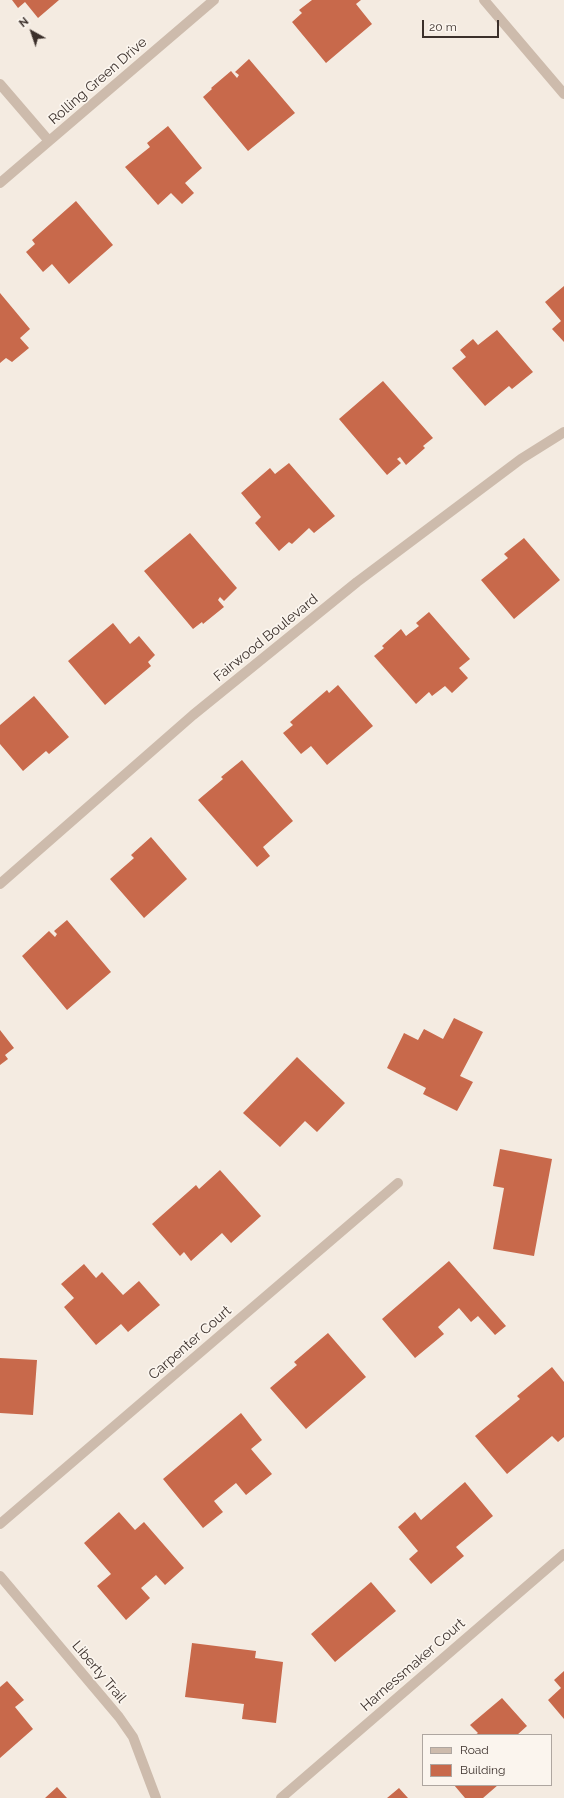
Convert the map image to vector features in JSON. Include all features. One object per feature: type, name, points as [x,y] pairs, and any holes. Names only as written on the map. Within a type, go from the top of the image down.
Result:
[{"type":"street","name":"Rolling Green Drive","points":[[0,183],[214,0]]},
{"type":"street","points":[[484,0],[564,94]]},
{"type":"street","points":[[0,84],[49,142]]},
{"type":"street","name":"Fairwood Boulevard","points":[[0,884],[193,715],[357,582],[522,460],[564,432]]},
{"type":"street","name":"Carpenter Court","points":[[0,1524],[398,1183]]},
{"type":"street","name":"Harnessmaker Court","points":[[281,1798],[564,1554]]},
{"type":"street","name":"Liberty Trail","points":[[0,1576],[119,1717],[133,1737],[156,1798]]},
{"type":"building","points":[[12,0],[59,0],[38,18],[25,2],[18,8]]},
{"type":"building","points":[[312,0],[361,0],[356,4],[372,24],[326,63],[292,22],[302,13],[299,10]]},
{"type":"building","points":[[249,59],[295,113],[248,151],[203,97],[231,71],[237,78],[239,75],[235,72]]},
{"type":"building","points":[[168,126],[202,168],[185,183],[194,193],[182,204],[171,193],[158,205],[125,167],[150,147],[147,143]]},
{"type":"building","points":[[76,201],[113,245],[69,284],[52,264],[43,272],[26,252],[35,244],[32,240]]},
{"type":"building","points":[[564,286],[564,342],[552,329],[561,321],[545,302]]},
{"type":"building","points":[[0,293],[30,329],[20,338],[29,348],[12,362],[6,358],[0,363]]},
{"type":"building","points":[[497,330],[533,372],[512,389],[509,386],[485,406],[452,368],[466,357],[460,350],[473,339],[478,345]]},
{"type":"building","points":[[383,381],[433,438],[423,446],[425,448],[406,465],[400,457],[397,459],[401,463],[387,475],[339,419]]},
{"type":"building","points":[[289,463],[335,516],[314,533],[309,528],[292,544],[289,542],[279,551],[255,523],[261,517],[241,493],[270,468],[275,474]]},
{"type":"building","points":[[190,533],[237,588],[224,601],[220,597],[218,600],[224,607],[203,624],[202,622],[193,629],[144,571]]},
{"type":"building","points":[[524,538],[560,580],[514,619],[481,580],[508,558],[504,554]]},
{"type":"building","points":[[429,612],[470,659],[459,668],[468,678],[452,693],[445,686],[432,696],[429,692],[416,704],[374,656],[384,648],[382,646],[401,629],[406,636],[419,626],[416,623]]},
{"type":"building","points":[[113,623],[130,644],[139,636],[155,655],[148,662],[151,666],[105,705],[68,661]]},
{"type":"building","points":[[338,685],[373,726],[327,765],[311,746],[301,754],[283,733],[293,725],[290,722],[327,690],[329,693]]},
{"type":"building","points":[[34,696],[69,737],[49,754],[46,751],[23,771],[0,744],[0,725]]},
{"type":"building","points":[[242,760],[293,821],[263,847],[270,856],[257,867],[198,800],[223,779],[221,777]]},
{"type":"building","points":[[151,837],[187,879],[144,918],[110,879],[134,858],[131,855]]},
{"type":"building","points":[[67,920],[111,972],[67,1010],[22,956],[49,931],[55,937],[57,934],[54,931]]},
{"type":"building","points":[[454,1018],[483,1032],[460,1076],[473,1082],[457,1111],[423,1094],[426,1088],[387,1068],[404,1033],[418,1040],[424,1029],[443,1039]]},
{"type":"building","points":[[0,1030],[14,1048],[5,1055],[8,1059],[0,1065]]},
{"type":"building","points":[[297,1057],[345,1103],[317,1132],[305,1121],[280,1147],[243,1113]]},
{"type":"building","points":[[500,1149],[552,1159],[534,1256],[493,1249],[504,1188],[493,1186]]},
{"type":"building","points":[[220,1170],[261,1216],[231,1243],[222,1233],[191,1261],[184,1252],[180,1256],[152,1224],[196,1185],[199,1189]]},
{"type":"building","points":[[449,1261],[506,1326],[495,1335],[478,1316],[471,1322],[459,1308],[438,1327],[444,1334],[415,1358],[382,1319]]},
{"type":"building","points":[[84,1264],[96,1278],[102,1272],[123,1295],[139,1281],[160,1305],[128,1332],[121,1324],[96,1345],[64,1307],[74,1298],[61,1284]]},
{"type":"building","points":[[328,1333],[366,1377],[306,1429],[270,1388],[297,1365],[294,1362]]},
{"type":"building","points":[[0,1358],[37,1360],[33,1415],[0,1413]]},
{"type":"building","points":[[552,1367],[564,1382],[564,1437],[558,1442],[552,1436],[507,1474],[475,1436],[520,1399],[517,1396]]},
{"type":"building","points":[[241,1413],[262,1440],[251,1449],[272,1474],[246,1495],[236,1483],[214,1501],[223,1512],[203,1528],[163,1479]]},
{"type":"building","points":[[465,1482],[493,1516],[456,1547],[464,1556],[431,1584],[409,1559],[418,1551],[398,1527],[415,1512],[421,1520]]},
{"type":"building","points":[[119,1512],[135,1530],[144,1522],[184,1568],[165,1585],[156,1575],[141,1588],[150,1598],[126,1620],[97,1586],[111,1574],[84,1543]]},
{"type":"building","points":[[371,1582],[396,1611],[335,1662],[311,1634]]},
{"type":"building","points":[[192,1643],[256,1651],[255,1658],[283,1662],[276,1723],[242,1719],[244,1704],[185,1697]]},
{"type":"building","points":[[564,1671],[564,1719],[548,1700],[561,1688],[554,1680]]},
{"type":"building","points":[[7,1681],[24,1700],[15,1707],[33,1729],[0,1758],[0,1687]]},
{"type":"building","points":[[502,1698],[527,1726],[518,1734],[476,1734],[478,1733],[470,1725]]},
{"type":"building","points":[[455,1786],[497,1786],[483,1798],[465,1798]]},
{"type":"building","points":[[57,1787],[67,1798],[45,1798]]},
{"type":"building","points":[[399,1788],[408,1798],[387,1798]]}]
